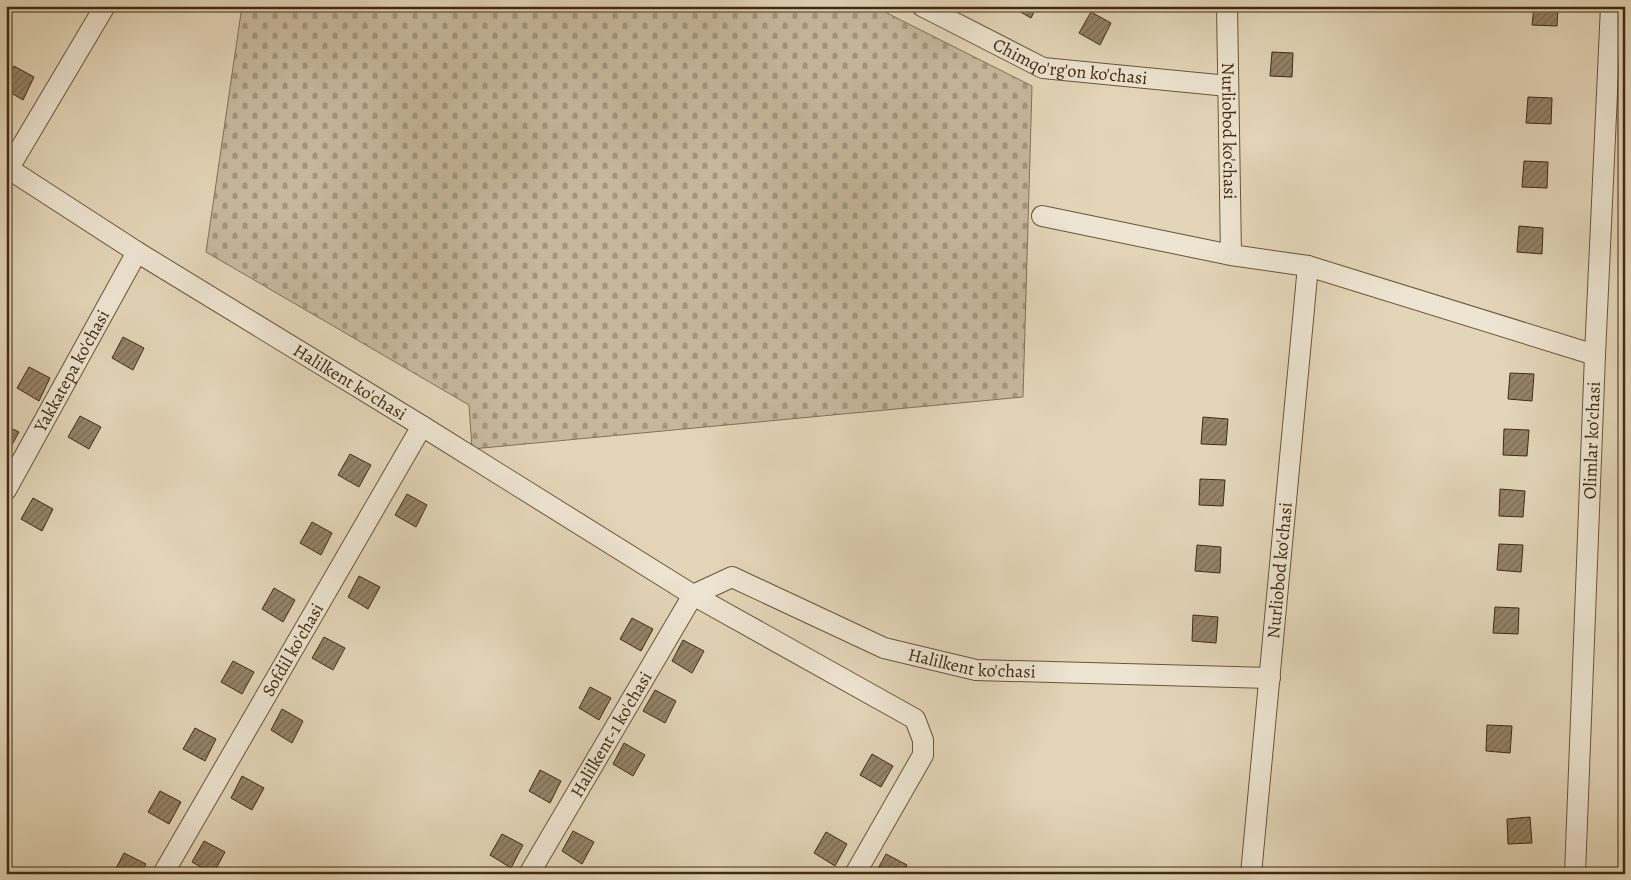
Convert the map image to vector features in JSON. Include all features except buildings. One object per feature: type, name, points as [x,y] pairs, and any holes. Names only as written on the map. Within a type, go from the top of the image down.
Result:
[{"type":"street","points":[[8,171],[105,6]]},
{"type":"street","name":"Chimqo'rg'on ko'chasi","points":[[922,6],[1043,68],[1228,86]]},
{"type":"street","name":"Nurliobod ko'chasi","points":[[1227,6],[1232,256]]},
{"type":"street","name":"Olimlar ko'chasi","points":[[1574,874],[1594,354],[1611,6]]},
{"type":"street","name":"Halilkent ko'chasi","points":[[8,171],[693,595],[915,719],[923,740],[923,755],[855,874]]},
{"type":"street","points":[[1042,216],[1232,256],[1308,266],[1594,354]]},
{"type":"street","name":"Yakkatepa ko'chasi","points":[[6,490],[137,252]]},
{"type":"street","name":"Nurliobod ko'chasi","points":[[1251,874],[1308,266]]},
{"type":"street","name":"Sofdil ko'chasi","points":[[163,874],[422,426]]},
{"type":"street","name":"Halilkent ko'chasi","points":[[693,595],[732,577],[884,648],[976,670],[1270,678]]},
{"type":"street","name":"Halilkent-1 ko'chasi","points":[[529,874],[693,595]]},
{"type":"green space","points":[[242,6],[873,6],[1032,86],[1023,397],[472,449],[469,405],[206,252]]}]
